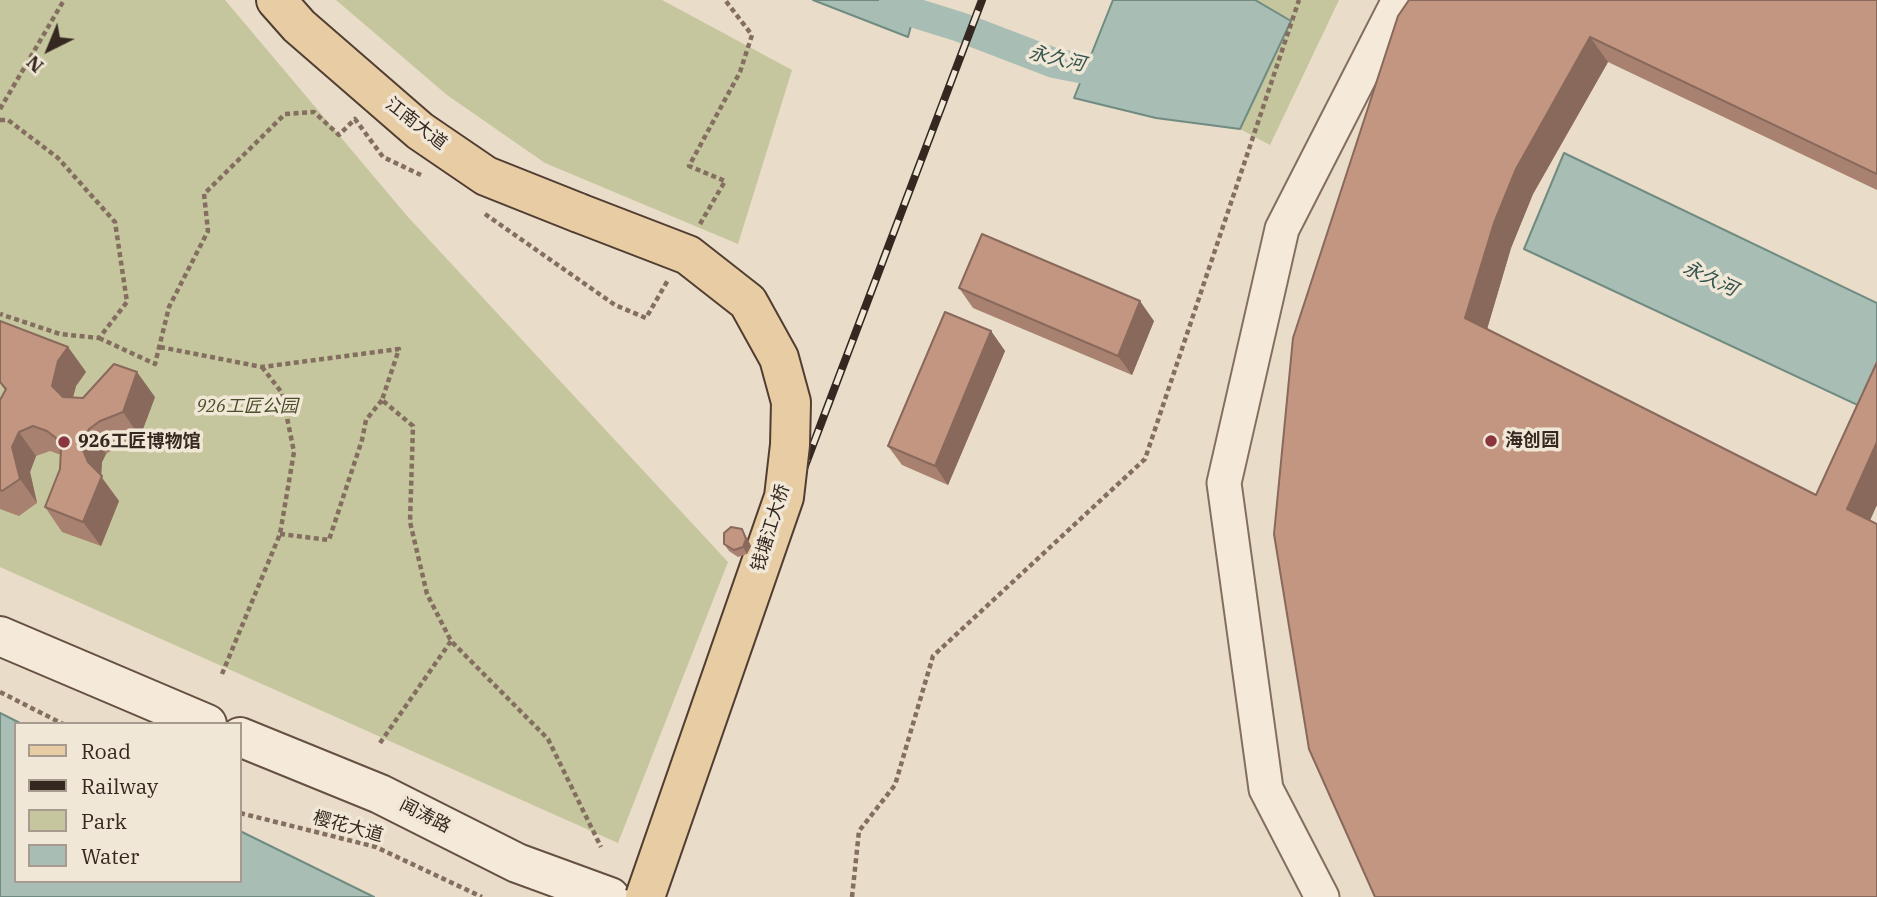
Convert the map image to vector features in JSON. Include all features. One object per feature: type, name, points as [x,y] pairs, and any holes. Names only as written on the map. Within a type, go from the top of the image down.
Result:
[{"type":"main road","name":"江南大道","points":[[276,0],[299,26],[420,131],[486,176],[579,213]]},
{"type":"main road","name":"钱塘江大桥","points":[[579,213],[688,255],[748,302],[779,358],[791,402],[790,445],[784,497],[645,897]]},
{"type":"main road","points":[[0,636],[202,722]]},
{"type":"main road","name":"闻涛路","points":[[242,738],[380,794],[517,863],[610,897]]},
{"type":"street","points":[[1322,897],[1266,789],[1224,483],[1282,229],[1399,0]]},
{"type":"path","points":[[0,109],[64,0]]},
{"type":"path","points":[[852,897],[859,831],[895,785],[933,656],[1145,459],[1299,0]]},
{"type":"path","points":[[0,120],[8,120],[58,158],[115,222],[127,302],[99,338]]},
{"type":"path","points":[[0,314],[60,334],[99,338],[155,365],[160,347],[262,367],[399,349],[382,400],[366,420],[329,540],[280,534]]},
{"type":"path","points":[[222,674],[280,534],[294,452],[282,393],[262,367]]},
{"type":"path","points":[[382,400],[413,426],[410,522],[427,594],[451,641],[548,739],[601,847]]},
{"type":"path","points":[[380,743],[451,641]]},
{"type":"path","points":[[0,692],[59,722]]},
{"type":"path","name":"樱花大道","points":[[242,814],[376,847],[482,897]]},
{"type":"green space","name":"926工匠公园","points":[[0,0],[225,0],[408,217],[728,562],[618,843],[0,567]]},
{"type":"green space","points":[[336,0],[662,0],[792,70],[738,244],[545,163],[447,95]]},
{"type":"green space","points":[[1255,0],[1339,0],[1270,145],[1240,129],[1291,22]]},
{"type":"water","points":[[813,0],[918,0],[908,37]]},
{"type":"water","points":[[1113,0],[1255,0],[1291,21],[1240,129],[1156,118],[1074,98]]},
{"type":"water","points":[[1564,153],[1877,303],[1877,414],[1524,249]]},
{"type":"water","points":[[0,713],[18,722],[14,722],[14,883],[242,883],[242,832],[374,897],[0,897]]},
{"type":"building","name":"海创园","points":[[1409,0],[1877,0],[1877,174],[1590,37],[1516,169],[1494,223],[1465,318],[1816,495],[1877,362],[1877,442],[1847,509],[1877,524],[1877,897],[1375,897],[1309,749],[1274,534],[1293,338],[1398,16]]},
{"type":"building","points":[[982,234],[1140,301],[1118,356],[959,288]]},
{"type":"building","points":[[945,312],[991,331],[935,466],[888,446]]},
{"type":"building","points":[[0,321],[68,347],[58,361],[52,386],[63,397],[83,398],[114,364],[137,372],[123,412],[100,421],[89,429],[85,438],[83,450],[88,462],[102,476],[83,522],[45,507],[60,469],[61,449],[56,438],[47,431],[33,426],[19,432],[12,447],[20,479],[0,490],[0,400],[6,389],[0,382]]},
{"type":"building","points":[[731,527],[742,529],[746,539],[743,547],[734,550],[724,544],[724,533]]},
{"type":"waterway","name":"永久河","points":[[894,0],[915,13],[1054,63],[1085,69],[1125,64]]},
{"type":"railway","points":[[653,897],[792,500],[982,0]]},
{"type":"place","name":"海创园","points":[[1491,441]]},
{"type":"place","name":"926工匠博物馆","points":[[64,442]]}]
